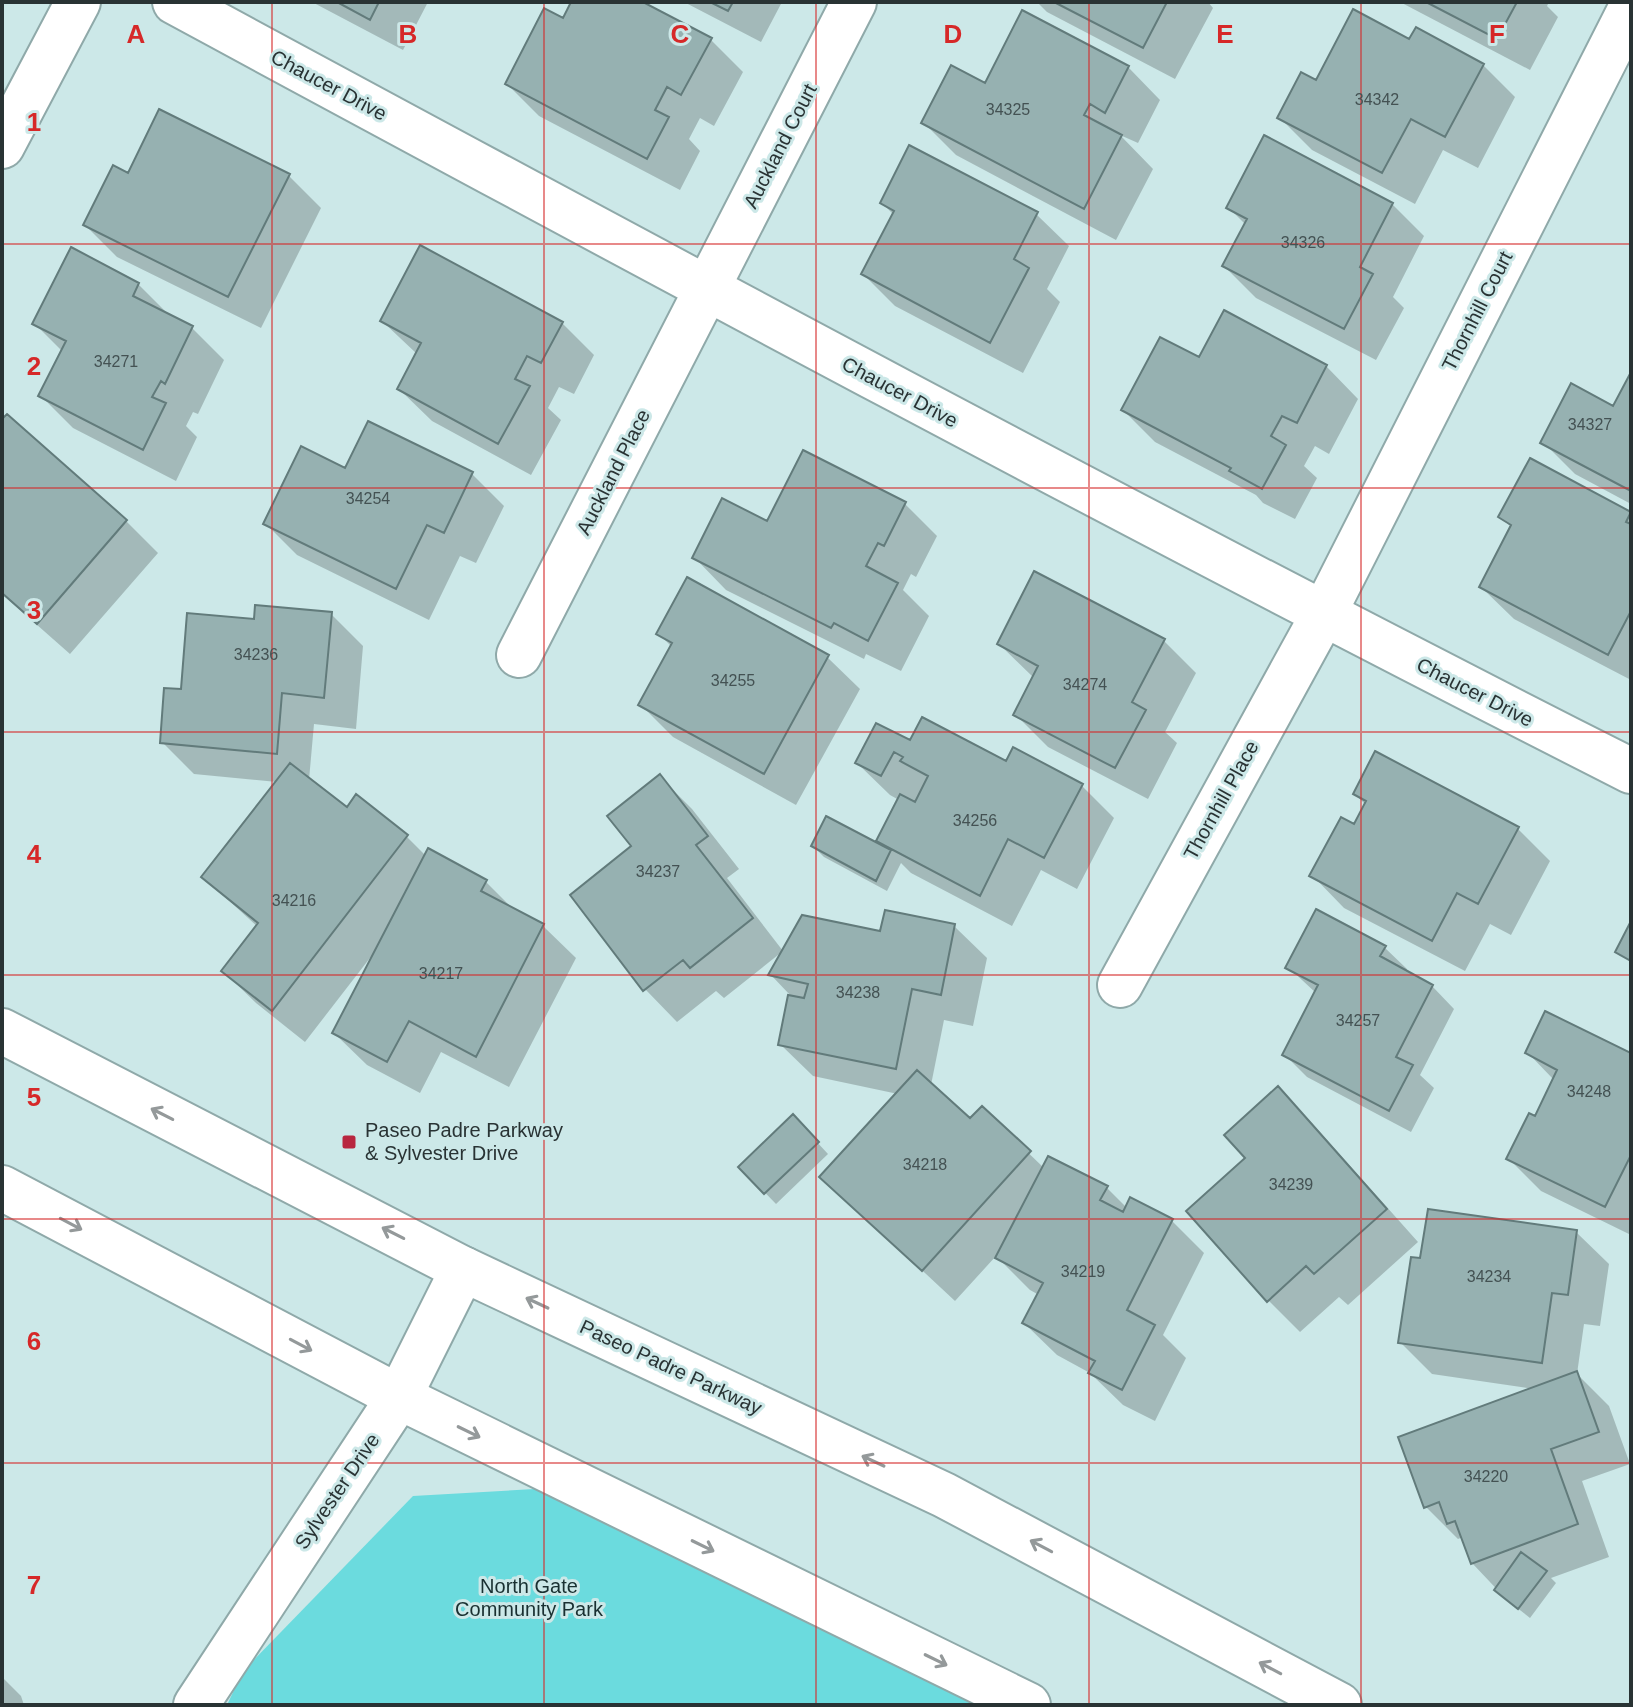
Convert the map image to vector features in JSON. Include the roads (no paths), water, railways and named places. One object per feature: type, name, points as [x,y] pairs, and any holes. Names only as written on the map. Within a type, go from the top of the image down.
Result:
[{"type":"street","points":[[2,146],[78,2]]},
{"type":"street","name":"Chaucer Drive","points":[[175,2],[707,290],[1323,615],[1631,771]]},
{"type":"street","name":"Auckland Court","points":[[707,290],[854,2]]},
{"type":"street","name":"Thornhill Court","points":[[1323,615],[1631,8]]},
{"type":"street","name":"Auckland Place","points":[[519,655],[707,290]]},
{"type":"street","name":"Thornhill Place","points":[[1120,985],[1323,615]]},
{"type":"street","name":"Paseo Padre Parkway","points":[[2,1031],[463,1269],[944,1495],[1339,1705]]},
{"type":"street","points":[[2,1188],[399,1397],[1028,1705]]},
{"type":"street","name":"Sylvester Drive","points":[[196,1705],[399,1397],[463,1269]]},
{"type":"place","name":"Paseo Padre Parkway & Sylvester Drive","points":[[349,1142]]},
{"type":"park label","name":"North Gate Community Park","points":[[529,1598]]}]
